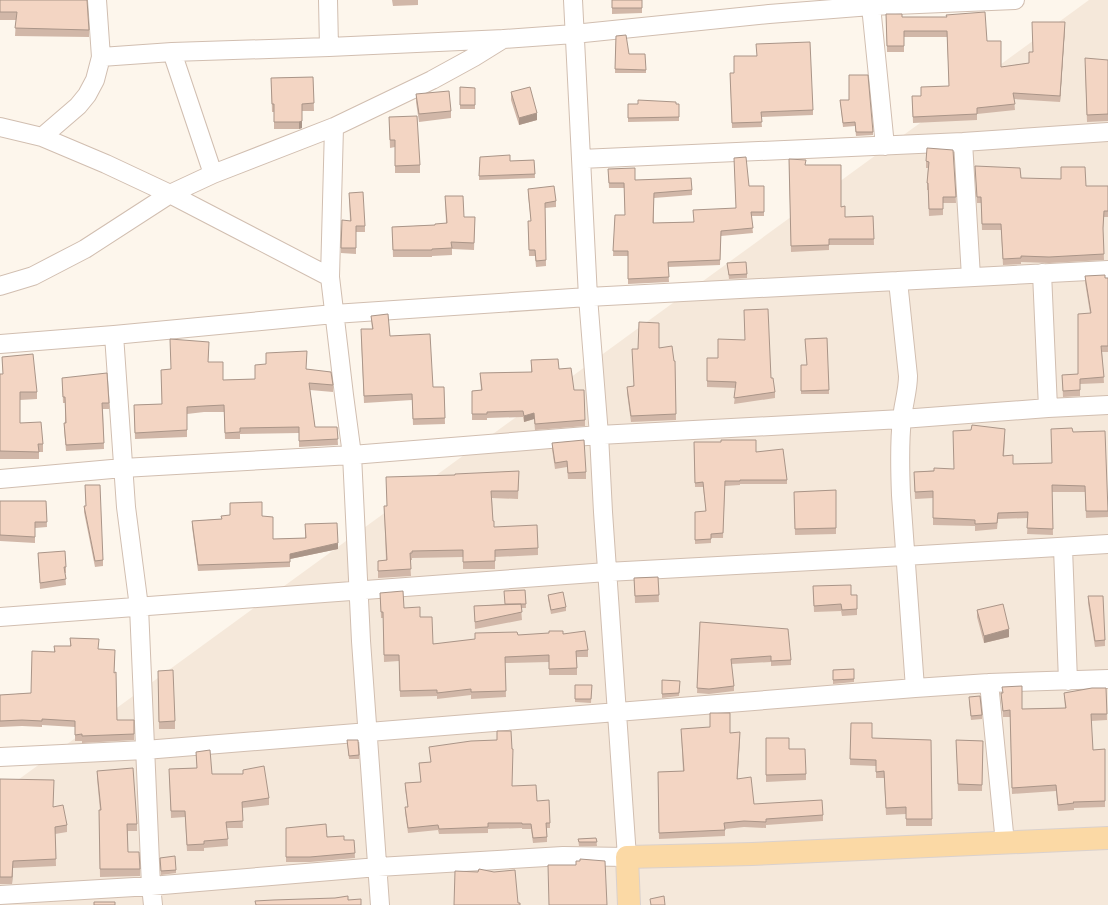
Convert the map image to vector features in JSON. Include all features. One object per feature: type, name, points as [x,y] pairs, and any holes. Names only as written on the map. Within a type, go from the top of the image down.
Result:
[{"type":"main road","points":[[629,905],[627,857],[752,854],[1108,838]]},
{"type":"street","points":[[42,137],[68,116],[87,95],[95,80],[101,57],[97,0]]},
{"type":"street","points":[[328,0],[329,47]]},
{"type":"street","points":[[0,895],[151,886],[378,867],[563,856],[627,857],[599,435],[588,297],[573,0]]},
{"type":"street","points":[[101,57],[172,52],[504,39],[574,34],[769,7],[871,6],[1015,0]]},
{"type":"street","points":[[871,6],[885,146]]},
{"type":"street","points":[[0,286],[33,276],[84,249],[170,194],[213,174],[334,127],[432,80],[504,39]]},
{"type":"street","points":[[172,52],[213,174]]},
{"type":"street","points":[[0,127],[42,137],[106,164],[170,194],[330,277]]},
{"type":"street","points":[[334,127],[330,277],[352,455],[361,641],[380,905]]},
{"type":"street","points":[[581,159],[885,146],[1108,132]]},
{"type":"street","points":[[963,142],[971,277]]},
{"type":"street","points":[[0,344],[114,335],[334,314],[588,297],[1108,270]]},
{"type":"street","points":[[1042,273],[1048,408]]},
{"type":"street","points":[[898,281],[908,376],[908,387],[902,419],[900,465],[904,556],[915,688]]},
{"type":"street","points":[[114,335],[126,507],[138,607],[153,905]]},
{"type":"street","points":[[0,479],[123,468],[352,455],[599,435],[902,419],[1108,405]]},
{"type":"street","points":[[0,617],[607,572],[1063,548],[1108,544]]},
{"type":"street","points":[[1063,548],[1068,681]]},
{"type":"street","points":[[0,756],[145,750],[915,688],[989,683],[1108,679]]},
{"type":"street","points":[[989,683],[1004,843]]},
{"type":"shaded area","points":[[1089,0],[1108,0],[1108,905],[0,905],[0,793]]},
{"type":"building","points":[[0,0],[87,0],[89,30],[15,28],[17,12],[0,12]]},
{"type":"building","points":[[612,0],[642,0],[642,8],[612,8]]},
{"type":"building","points":[[985,12],[987,41],[1001,41],[1001,67],[1029,63],[1029,52],[1033,52],[1032,22],[1065,22],[1060,96],[1013,93],[1015,104],[977,108],[977,114],[913,117],[912,96],[921,96],[921,87],[949,86],[947,31],[904,31],[904,46],[887,46],[886,14],[902,14],[902,17],[947,17],[946,15]]},
{"type":"building","points":[[626,35],[629,54],[645,54],[646,70],[615,69],[616,36]]},
{"type":"building","points":[[810,42],[813,110],[761,112],[762,122],[732,123],[730,73],[734,73],[734,56],[757,56],[756,44]]},
{"type":"building","points":[[1085,58],[1108,60],[1108,114],[1087,115]]},
{"type":"building","points":[[849,75],[868,75],[873,132],[856,132],[855,122],[843,123],[840,100],[849,100]]},
{"type":"building","points":[[313,77],[314,103],[302,104],[302,121],[274,122],[274,104],[272,104],[271,78]]},
{"type":"building","points":[[460,87],[475,88],[475,105],[460,105]]},
{"type":"building","points":[[530,87],[537,113],[519,118],[511,92]]},
{"type":"building","points":[[449,91],[451,111],[419,114],[416,94]]},
{"type":"building","points":[[638,100],[676,102],[676,104],[679,104],[679,117],[628,118],[628,104],[638,104]]},
{"type":"building","points":[[417,116],[420,165],[395,166],[395,140],[390,140],[389,117]]},
{"type":"building","points":[[927,148],[953,150],[956,197],[943,197],[943,209],[929,209],[927,183],[929,162],[926,161]]},
{"type":"building","points":[[510,155],[510,161],[534,160],[535,174],[479,176],[480,157]]},
{"type":"building","points":[[746,157],[749,186],[764,186],[764,212],[751,212],[753,228],[721,231],[720,260],[668,262],[669,277],[628,279],[628,251],[613,251],[615,215],[625,215],[624,183],[609,183],[608,169],[635,168],[635,180],[691,178],[692,190],[654,193],[653,223],[694,222],[693,210],[736,208],[734,158]]},
{"type":"building","points":[[789,159],[806,160],[805,165],[841,165],[841,207],[845,206],[845,217],[873,216],[874,239],[829,239],[829,245],[791,246]]},
{"type":"building","points":[[975,166],[1020,168],[1021,178],[1061,179],[1061,167],[1085,167],[1086,186],[1108,186],[1108,211],[1104,211],[1103,228],[1104,254],[1049,257],[1021,256],[1021,258],[1003,259],[1001,224],[982,224],[981,197],[977,197]]},
{"type":"building","points":[[554,186],[556,201],[545,203],[546,260],[536,261],[535,250],[529,250],[528,221],[531,221],[528,189]]},
{"type":"building","points":[[363,192],[365,226],[356,226],[356,248],[341,248],[342,220],[351,221],[349,193]]},
{"type":"building","points":[[445,196],[463,196],[464,217],[475,217],[474,243],[451,242],[452,248],[432,250],[393,250],[392,227],[447,223]]},
{"type":"building","points":[[746,262],[747,274],[729,275],[727,263]]},
{"type":"building","points":[[1105,275],[1105,278],[1108,278],[1108,346],[1101,346],[1104,377],[1080,379],[1080,390],[1063,391],[1062,375],[1078,374],[1078,314],[1091,313],[1085,276]]},
{"type":"building","points":[[768,309],[771,378],[773,378],[775,392],[734,398],[736,382],[707,381],[707,358],[718,358],[718,339],[745,340],[744,310]]},
{"type":"building","points":[[388,314],[390,336],[430,334],[433,387],[444,387],[445,418],[413,419],[412,394],[364,396],[361,329],[373,329],[371,316]]},
{"type":"building","points":[[639,322],[659,323],[659,348],[672,346],[675,361],[676,414],[631,416],[627,387],[634,386],[632,349],[638,349]]},
{"type":"building","points":[[827,338],[829,390],[801,391],[801,365],[807,365],[805,339]]},
{"type":"building","points":[[170,339],[209,342],[208,362],[223,362],[223,380],[255,379],[255,365],[266,364],[266,353],[307,351],[306,369],[331,372],[333,385],[309,383],[315,427],[337,427],[338,439],[299,441],[299,427],[240,428],[240,432],[225,433],[224,405],[187,407],[187,430],[135,433],[134,405],[162,404],[161,370],[171,369]]},
{"type":"building","points":[[33,354],[37,392],[20,392],[20,423],[41,422],[43,444],[38,444],[39,452],[0,451],[0,374],[3,374],[2,357]]},
{"type":"building","points":[[558,359],[559,369],[571,368],[574,390],[584,390],[585,420],[535,424],[534,413],[524,416],[523,411],[472,414],[472,391],[482,390],[480,373],[532,372],[531,360]]},
{"type":"building","points":[[107,373],[109,403],[102,403],[104,443],[66,445],[64,423],[66,423],[65,397],[63,397],[62,378]]},
{"type":"building","points":[[972,425],[1005,429],[1003,456],[1013,455],[1013,464],[1052,463],[1051,429],[1072,428],[1073,432],[1105,431],[1108,511],[1086,511],[1085,486],[1052,485],[1053,529],[1027,528],[1028,512],[998,513],[997,523],[975,524],[975,520],[933,518],[933,491],[915,492],[914,472],[934,471],[934,468],[954,469],[953,431],[971,430]]},
{"type":"building","points":[[584,440],[586,472],[568,473],[567,461],[555,463],[552,443]]},
{"type":"building","points":[[721,440],[756,440],[756,452],[783,449],[787,480],[725,481],[723,533],[711,534],[711,539],[695,540],[695,512],[706,511],[703,482],[695,483],[694,442],[721,442]]},
{"type":"building","points":[[519,471],[518,491],[491,491],[494,527],[537,525],[538,548],[495,550],[495,561],[463,562],[463,550],[412,551],[412,553],[410,553],[411,569],[378,571],[378,561],[387,560],[384,506],[387,506],[386,477]]},
{"type":"building","points":[[85,485],[100,485],[103,560],[95,561],[84,506],[86,506]]},
{"type":"building","points":[[836,490],[836,528],[795,529],[794,492]]},
{"type":"building","points":[[0,501],[46,501],[47,522],[35,522],[35,537],[0,535]]},
{"type":"building","points":[[262,502],[262,516],[273,517],[273,539],[306,538],[305,524],[337,523],[338,543],[290,554],[290,562],[198,565],[192,521],[222,519],[221,516],[230,515],[230,503]]},
{"type":"building","points":[[65,551],[66,567],[64,567],[66,579],[40,583],[38,553]]},
{"type":"building","points":[[658,577],[659,595],[635,596],[634,578]]},
{"type":"building","points":[[851,585],[851,595],[857,595],[857,609],[842,610],[841,604],[814,606],[813,586]]},
{"type":"building","points":[[525,590],[526,604],[505,604],[504,591]]},
{"type":"building","points":[[403,591],[404,608],[420,607],[420,617],[432,617],[433,644],[475,639],[475,633],[517,632],[518,635],[549,633],[549,631],[563,631],[563,634],[585,631],[588,650],[576,651],[577,668],[549,669],[549,655],[505,657],[506,691],[471,692],[471,689],[437,693],[437,690],[400,691],[399,655],[384,655],[383,612],[381,612],[380,593]]},
{"type":"building","points":[[563,592],[566,607],[551,610],[548,595]]},
{"type":"building","points":[[1088,596],[1103,596],[1105,640],[1095,641]]},
{"type":"building","points":[[521,604],[522,612],[475,622],[474,606]]},
{"type":"building","points":[[1003,604],[1009,629],[984,636],[977,610]]},
{"type":"building","points":[[700,622],[788,629],[791,660],[771,661],[771,656],[731,659],[734,686],[709,689],[697,688]]},
{"type":"building","points":[[70,638],[99,639],[98,649],[115,650],[114,673],[116,672],[117,720],[134,720],[134,734],[75,735],[75,721],[42,719],[42,721],[0,721],[0,695],[31,693],[32,651],[55,652],[54,646],[71,646]]},
{"type":"building","points":[[854,669],[854,679],[833,680],[833,670]]},
{"type":"building","points":[[173,670],[175,721],[159,722],[158,671]]},
{"type":"building","points":[[662,680],[680,681],[679,693],[662,694]]},
{"type":"building","points":[[575,685],[592,685],[591,699],[575,699]]},
{"type":"building","points":[[1022,686],[1022,709],[1066,708],[1064,693],[1092,688],[1106,688],[1107,714],[1091,714],[1093,750],[1105,749],[1105,801],[1073,802],[1074,803],[1058,805],[1056,785],[1012,788],[1010,710],[1003,711],[1001,693],[1003,693],[1002,687]]},
{"type":"building","points":[[980,696],[982,715],[971,716],[969,697]]},
{"type":"building","points":[[710,713],[730,713],[730,733],[740,732],[737,779],[751,777],[754,804],[822,800],[823,815],[766,819],[766,822],[744,821],[724,823],[725,830],[659,833],[658,772],[684,771],[681,729],[710,727]]},
{"type":"building","points":[[851,723],[872,723],[872,738],[931,740],[932,819],[906,819],[906,807],[886,808],[884,771],[876,772],[876,760],[850,759]]},
{"type":"building","points":[[497,731],[511,731],[513,749],[512,786],[536,785],[537,801],[549,800],[550,823],[546,823],[547,837],[533,838],[531,824],[522,823],[488,823],[488,827],[439,829],[438,825],[408,828],[405,807],[408,807],[405,783],[421,782],[419,763],[431,762],[429,747],[471,741],[497,740]]},
{"type":"building","points":[[766,738],[789,738],[789,749],[805,749],[806,774],[766,775]]},
{"type":"building","points":[[347,740],[358,740],[359,755],[349,756]]},
{"type":"building","points":[[956,740],[983,741],[982,785],[958,784]]},
{"type":"building","points":[[210,750],[212,774],[243,774],[243,770],[264,766],[269,798],[242,802],[243,821],[226,822],[228,839],[204,841],[204,844],[187,845],[185,811],[171,811],[169,769],[197,768],[196,752]]},
{"type":"building","points":[[133,768],[137,824],[127,824],[128,852],[139,852],[140,869],[100,869],[99,810],[101,810],[97,771]]},
{"type":"building","points":[[0,779],[54,780],[53,807],[63,805],[67,825],[55,827],[56,859],[13,861],[12,877],[0,877]]},
{"type":"building","points":[[326,824],[327,837],[344,836],[344,840],[354,840],[355,853],[310,857],[286,857],[286,828]]},
{"type":"building","points":[[596,838],[597,842],[579,842],[578,839]]},
{"type":"building","points":[[175,856],[176,870],[161,871],[160,858]]},
{"type":"building","points":[[580,859],[605,861],[607,905],[549,905],[548,865],[576,865],[576,861],[580,861]]},
{"type":"building","points":[[479,869],[494,872],[515,870],[518,903],[520,903],[520,905],[454,905],[455,871],[478,872]]},
{"type":"building","points":[[348,896],[348,900],[361,899],[361,905],[256,905],[255,901],[335,898]]},
{"type":"building","points":[[664,896],[665,905],[651,905],[650,899]]},
{"type":"building","points":[[94,902],[115,902],[115,905],[94,905]]}]
